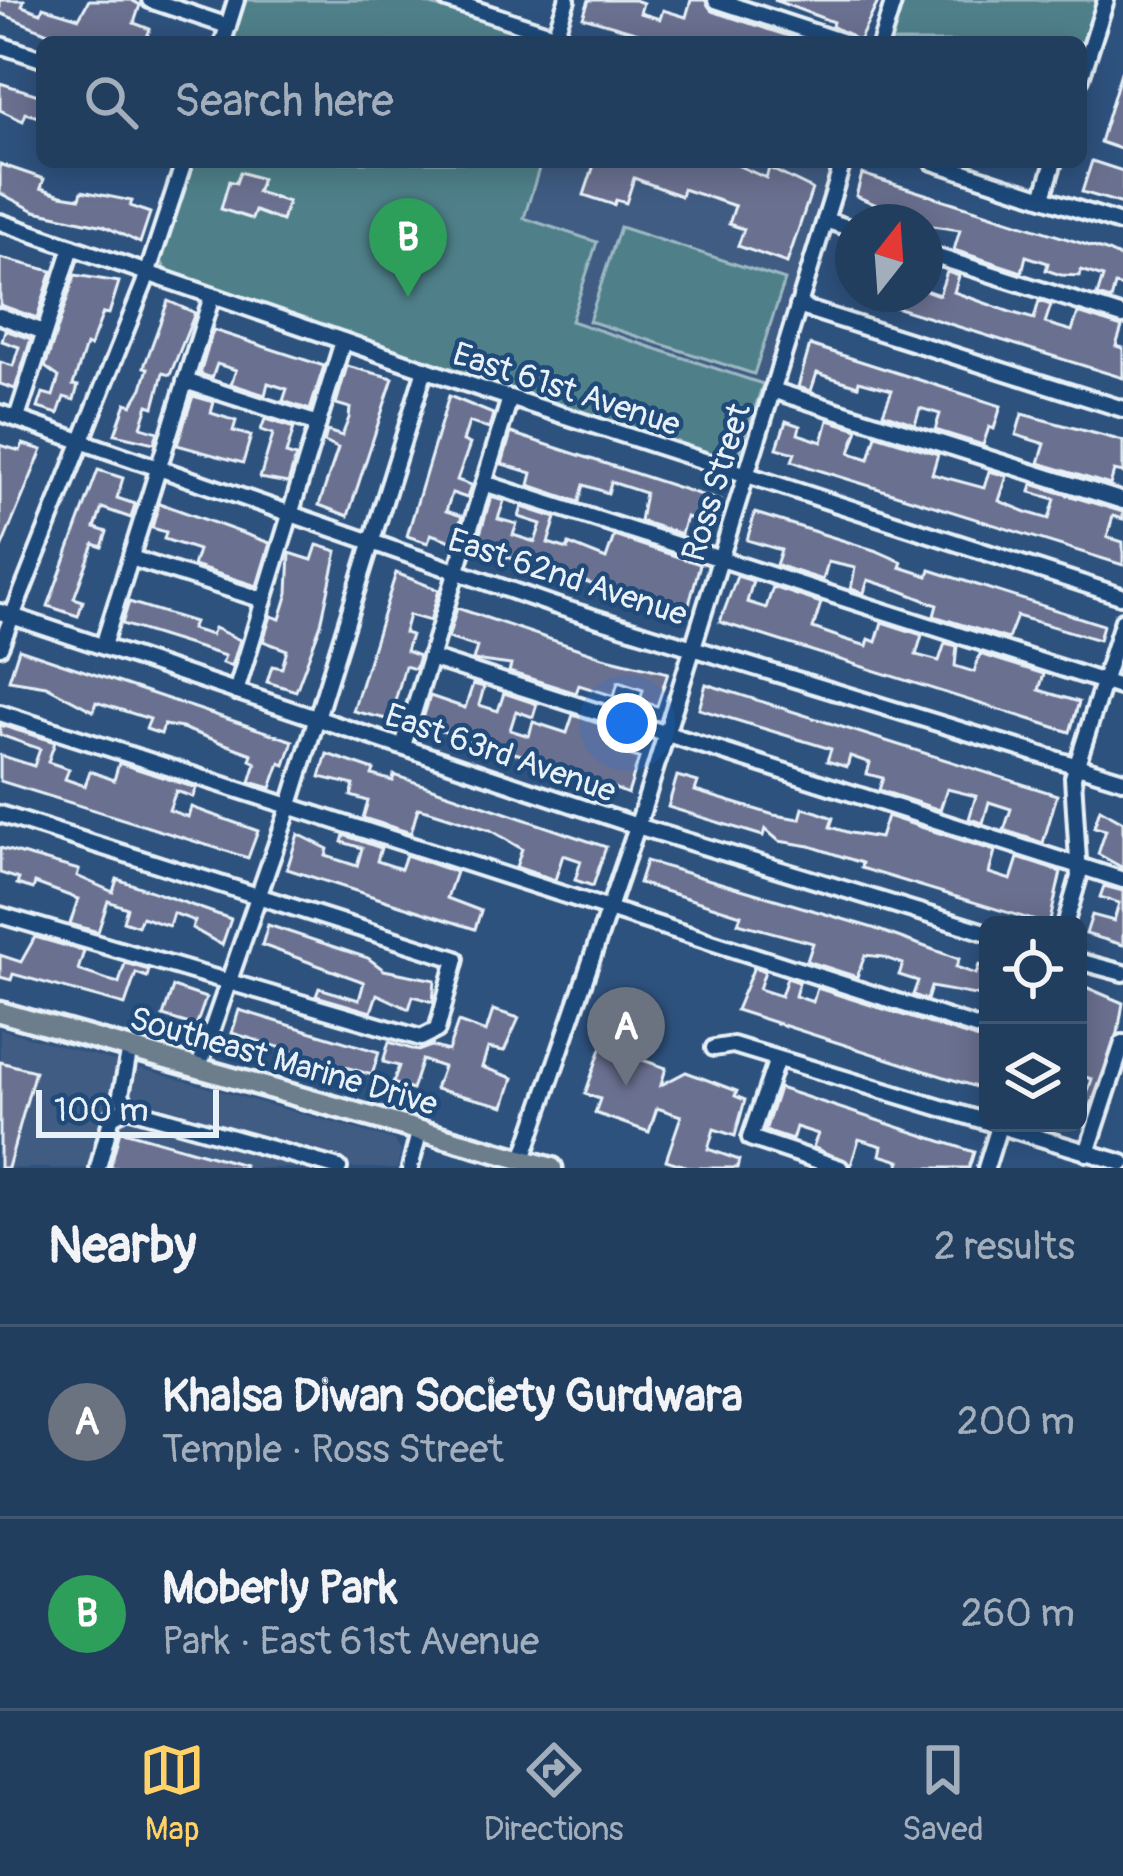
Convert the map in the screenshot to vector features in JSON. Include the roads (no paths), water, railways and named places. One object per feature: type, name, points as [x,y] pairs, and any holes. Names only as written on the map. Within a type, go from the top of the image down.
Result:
[{"type":"main road","name":"Southeast Marine Drive","points":[[0,1012],[551,1168]]},
{"type":"street","points":[[150,0],[228,26]]},
{"type":"street","points":[[225,36],[236,0]]},
{"type":"street","points":[[447,0],[558,36]]},
{"type":"street","points":[[555,35],[567,0]]},
{"type":"street","points":[[716,0],[825,36]]},
{"type":"street","points":[[883,36],[894,0]]},
{"type":"street","points":[[1087,59],[1106,0]]},
{"type":"street","points":[[0,45],[36,57]]},
{"type":"street","points":[[0,646],[5,614],[82,442],[148,273],[182,168]]},
{"type":"street","name":"Ross Street","points":[[523,1159],[637,826],[841,168]]},
{"type":"street","points":[[952,168],[1123,224]]},
{"type":"street","points":[[1043,197],[1052,168]]},
{"type":"street","points":[[825,220],[835,224]]},
{"type":"street","name":"East 61st Avenue","points":[[0,222],[510,398],[1122,598]]},
{"type":"street","points":[[17,418],[72,247]]},
{"type":"street","points":[[943,259],[1123,316]]},
{"type":"street","points":[[103,646],[212,296]]},
{"type":"street","points":[[798,305],[1123,409]]},
{"type":"street","points":[[0,316],[44,332]]},
{"type":"street","points":[[236,692],[343,341]]},
{"type":"street","points":[[200,1067],[289,808],[424,369]]},
{"type":"street","points":[[185,381],[318,424]]},
{"type":"street","points":[[772,390],[1123,501]]},
{"type":"street","points":[[403,746],[510,398]]},
{"type":"street","name":"East 62nd Avenue","points":[[0,412],[556,606],[1123,781]]},
{"type":"street","points":[[484,483],[1123,688]]},
{"type":"street","points":[[130,558],[264,600]]},
{"type":"street","name":"East 63rd Avenue","points":[[5,614],[637,826],[979,930]]},
{"type":"street","points":[[1067,916],[1080,866],[1072,791],[1076,765],[1123,620]]},
{"type":"street","points":[[430,658],[1123,880]]},
{"type":"street","points":[[0,713],[979,1027]]},
{"type":"street","points":[[0,814],[456,959],[437,1030],[421,1038],[0,914]]},
{"type":"street","points":[[1087,964],[1123,974]]},
{"type":"street","points":[[1088,1153],[1123,1043]]},
{"type":"street","points":[[714,1048],[734,1045],[979,1119]]},
{"type":"street","points":[[127,1108],[121,1094],[130,1048]]},
{"type":"street","points":[[777,1059],[750,1138],[840,1168]]},
{"type":"street","points":[[98,1168],[112,1116],[127,1108],[339,1168]]},
{"type":"street","points":[[410,1168],[420,1129]]},
{"type":"street","points":[[986,1168],[998,1132]]},
{"type":"street","points":[[1022,1132],[1123,1163]]},
{"type":"place","name":"Moberly Park","points":[[408,297]]},
{"type":"place","name":"Khalsa Diwan Society Gurdwara","points":[[626,1086]]}]
